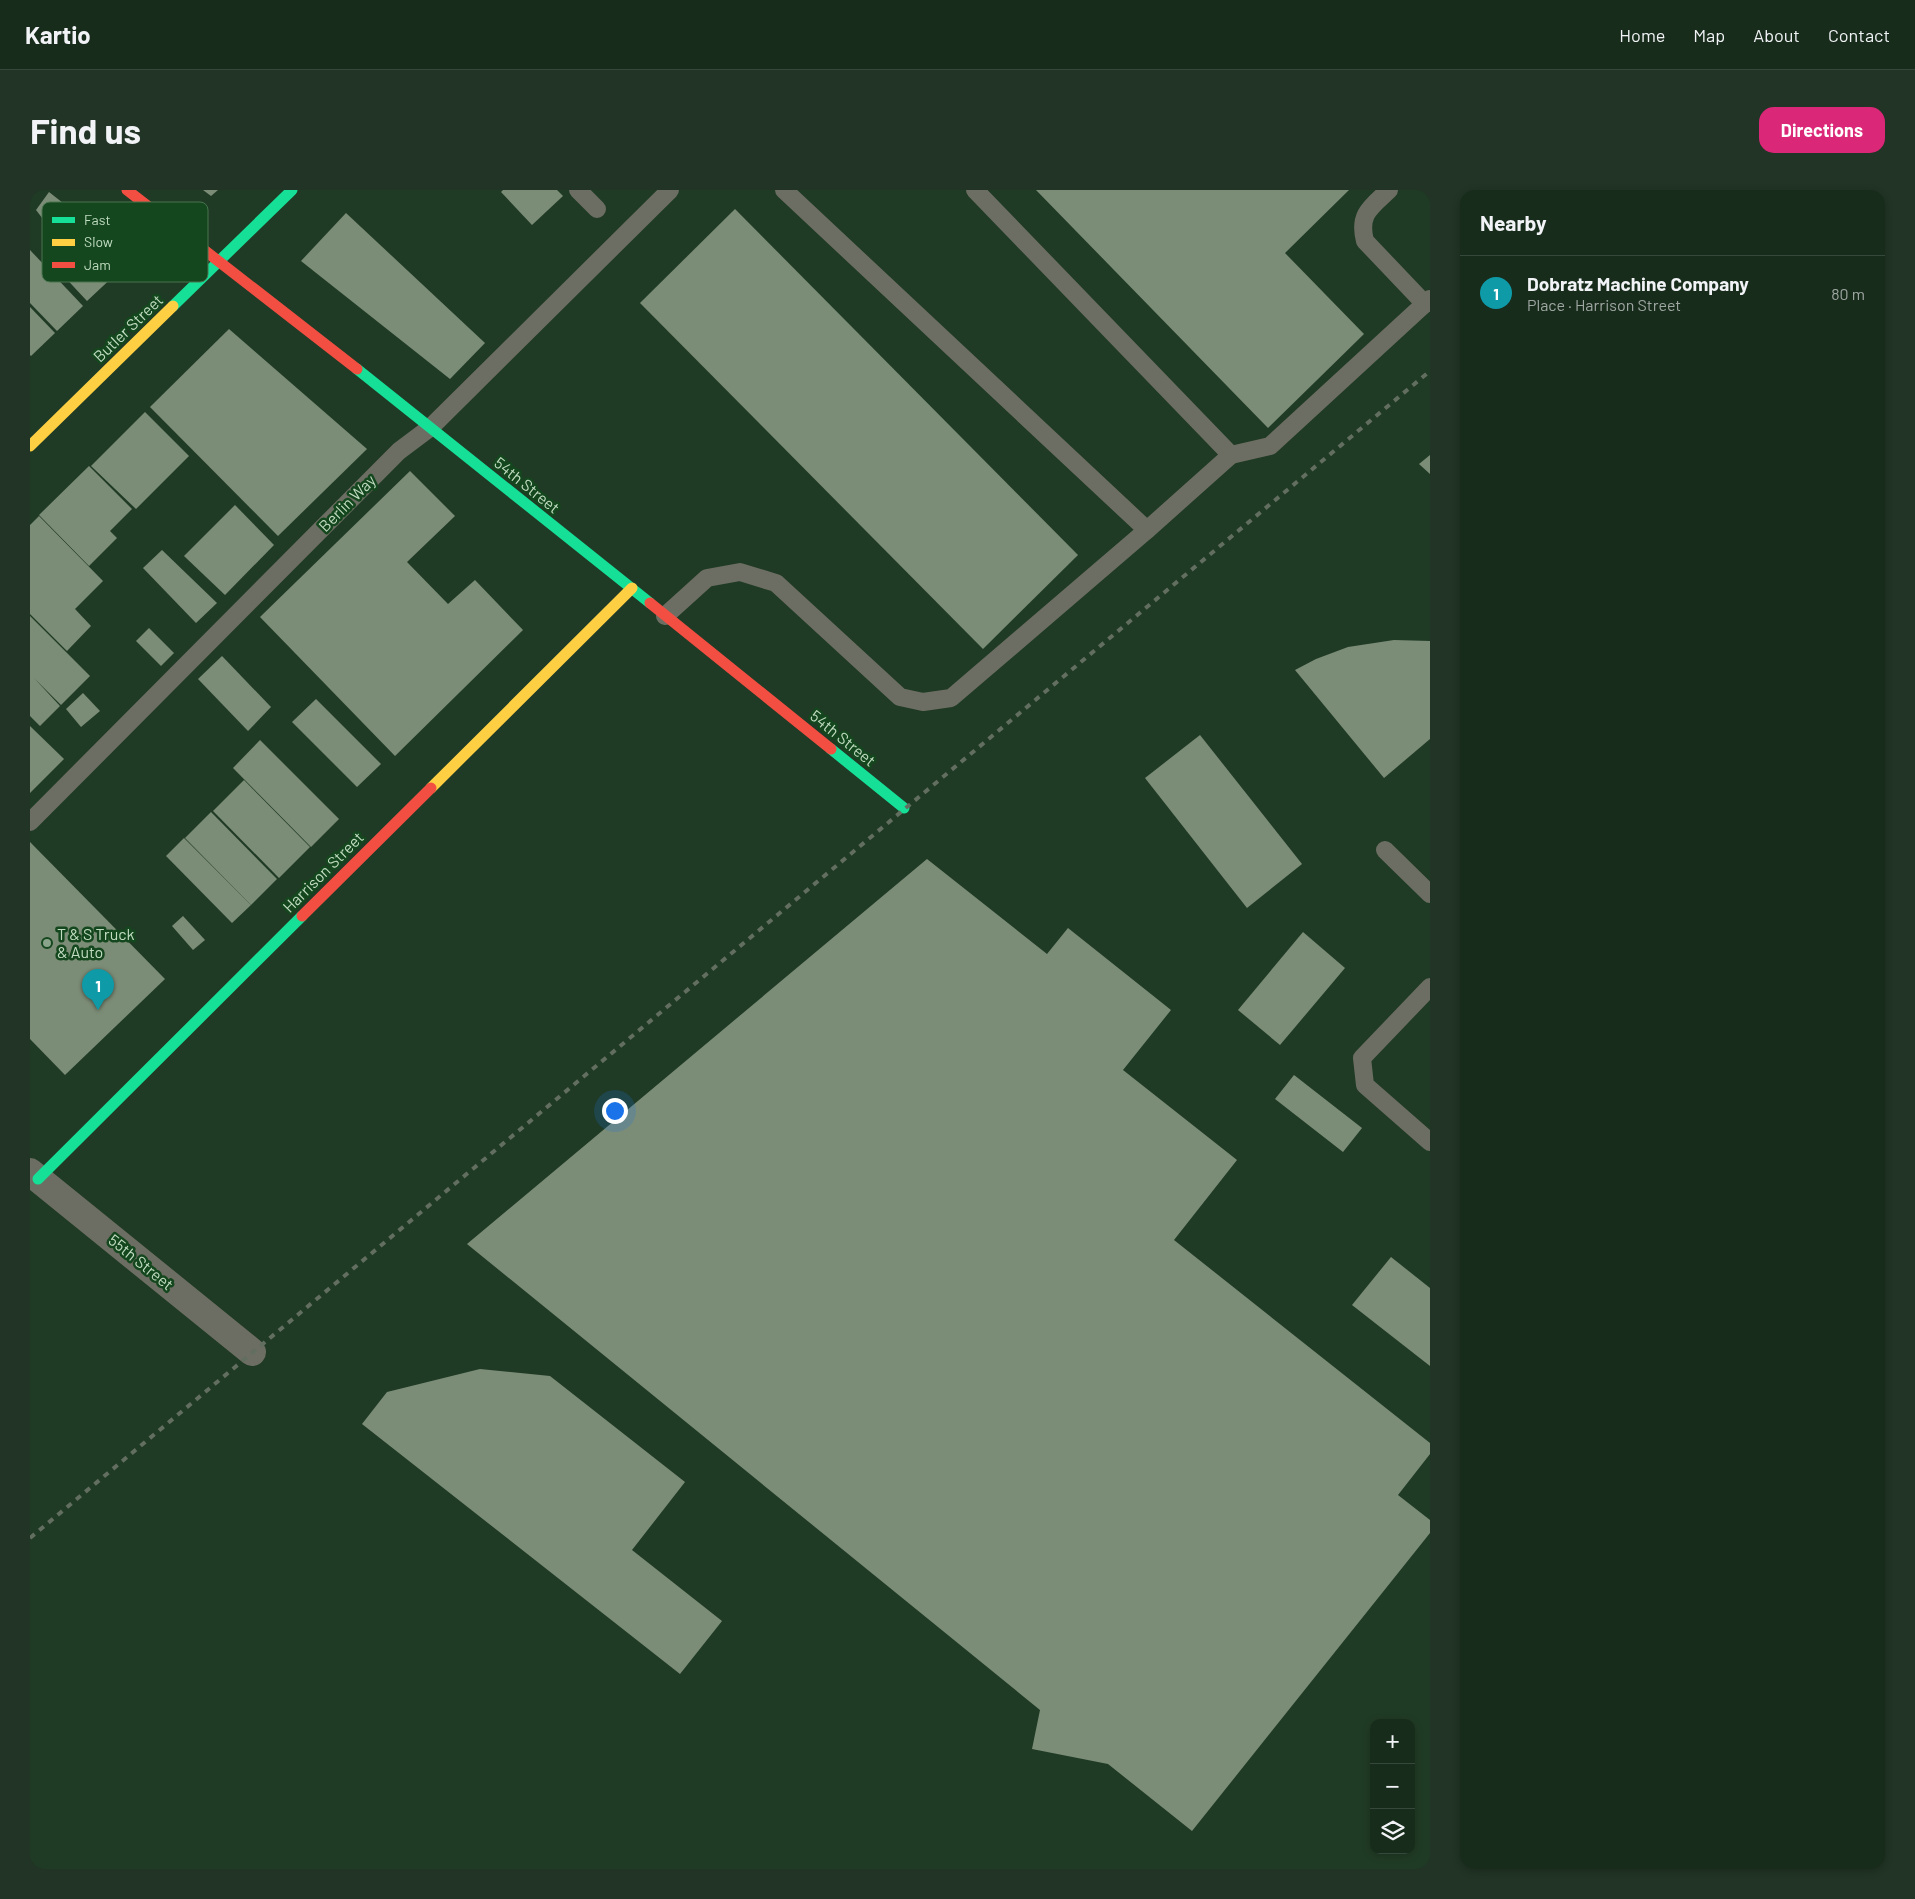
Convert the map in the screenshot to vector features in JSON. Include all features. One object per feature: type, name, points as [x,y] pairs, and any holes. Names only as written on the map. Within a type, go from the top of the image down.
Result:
[{"type":"street","name":"54th Street","points":[[126,190],[142,202]]},
{"type":"street","name":"Butler Street","points":[[208,273],[292,190]]},
{"type":"street","name":"54th Street","points":[[208,252],[431,427],[904,808]]},
{"type":"street","name":"Butler Street","points":[[30,446],[198,282]]},
{"type":"street","name":"Harrison Street","points":[[34,1176],[632,588]]},
{"type":"street","name":"55th Street","points":[[34,1176],[252,1352]]},
{"type":"lane","points":[[578,190],[597,209]]},
{"type":"lane","name":"Berlin Way","points":[[30,822],[399,451],[431,427],[670,190]]},
{"type":"lane","points":[[784,190],[1147,530]]},
{"type":"lane","points":[[975,190],[1231,455]]},
{"type":"lane","points":[[665,616],[707,578],[740,572],[776,583],[900,697],[923,702],[951,698],[1147,530],[1231,455],[1270,446],[1428,302],[1365,241],[1361,227],[1367,211],[1390,190]]},
{"type":"lane","points":[[1385,850],[1430,894]]},
{"type":"lane","points":[[1430,987],[1362,1058],[1365,1085],[1430,1142]]},
{"type":"building","points":[[203,190],[218,190],[211,196]]},
{"type":"building","points":[[503,190],[557,190],[563,196],[532,225],[501,192]]},
{"type":"building","points":[[1036,190],[1349,190],[1285,253],[1364,334],[1268,428]]},
{"type":"building","points":[[49,192],[62,202],[42,202],[42,218],[36,210]]},
{"type":"building","points":[[735,209],[1078,555],[983,649],[640,303]]},
{"type":"building","points":[[346,213],[485,343],[450,379],[301,261]]},
{"type":"building","points":[[30,250],[42,263],[42,282],[60,282],[83,306],[57,331],[30,303]]},
{"type":"building","points":[[69,282],[107,282],[87,301]]},
{"type":"building","points":[[30,307],[55,333],[31,356],[30,355]]},
{"type":"building","points":[[229,329],[367,449],[278,536],[150,407]]},
{"type":"building","points":[[145,412],[189,456],[136,509],[91,466]]},
{"type":"building","points":[[1430,455],[1430,474],[1419,464]]},
{"type":"building","points":[[89,466],[132,509],[110,531],[117,538],[89,566],[39,515]]},
{"type":"building","points":[[410,471],[455,516],[407,562],[448,604],[475,580],[523,630],[395,756],[260,617]]},
{"type":"building","points":[[235,505],[274,545],[225,595],[184,556]]},
{"type":"building","points":[[39,516],[103,581],[75,609],[91,626],[67,651],[30,614],[30,525]]},
{"type":"building","points":[[162,550],[217,603],[196,623],[143,568]]},
{"type":"building","points":[[30,616],[90,676],[61,705],[34,678],[60,706],[40,726],[30,716]]},
{"type":"building","points":[[149,628],[174,653],[161,666],[136,641]]},
{"type":"building","points":[[1394,640],[1430,641],[1430,739],[1384,778],[1295,670],[1316,659],[1348,647]]},
{"type":"building","points":[[222,656],[271,707],[248,731],[198,679]]},
{"type":"building","points":[[83,693],[100,711],[81,727],[66,709]]},
{"type":"building","points":[[316,699],[381,764],[357,787],[292,722]]},
{"type":"building","points":[[30,726],[64,759],[30,793]]},
{"type":"building","points":[[1200,735],[1302,864],[1247,908],[1145,778]]},
{"type":"building","points":[[260,740],[339,819],[311,847],[233,768]]},
{"type":"building","points":[[244,780],[310,847],[279,878],[213,811]]},
{"type":"building","points":[[211,812],[277,879],[251,905],[185,838]]},
{"type":"building","points":[[184,838],[251,905],[232,923],[166,856]]},
{"type":"building","points":[[30,842],[165,979],[65,1075],[30,1039]]},
{"type":"building","points":[[927,859],[1047,954],[1068,928],[1171,1010],[1123,1070],[1237,1160],[1174,1240],[1430,1443],[1430,1454],[1398,1495],[1430,1520],[1430,1533],[1192,1831],[1108,1764],[1032,1749],[1040,1710],[467,1244]]},
{"type":"building","points":[[183,916],[205,940],[193,950],[172,926]]},
{"type":"building","points":[[1303,932],[1345,968],[1280,1045],[1238,1010]]},
{"type":"building","points":[[1294,1075],[1362,1128],[1343,1152],[1275,1099]]},
{"type":"building","points":[[1391,1257],[1430,1288],[1430,1366],[1352,1305]]},
{"type":"building","points":[[480,1369],[550,1376],[685,1482],[632,1550],[722,1621],[680,1674],[362,1424],[387,1392]]},
{"type":"railway","points":[[30,1538],[1430,371]]},
{"type":"traffic: fast","points":[[208,272],[292,190]]},
{"type":"traffic: fast","points":[[173,306],[198,282]]},
{"type":"traffic: fast","points":[[357,369],[650,603]]},
{"type":"traffic: fast","points":[[831,749],[904,808]]},
{"type":"traffic: fast","points":[[38,1179],[302,916]]},
{"type":"traffic: slow","points":[[30,446],[173,306]]},
{"type":"traffic: slow","points":[[431,788],[632,588]]},
{"type":"traffic: jam","points":[[127,190],[142,202]]},
{"type":"traffic: jam","points":[[208,253],[357,369]]},
{"type":"traffic: jam","points":[[650,603],[831,749]]},
{"type":"traffic: jam","points":[[302,916],[431,788]]},
{"type":"place","name":"T & S Truck & Auto","points":[[47,943]]},
{"type":"place","name":"Dobratz Machine Company","points":[[98,1010]]}]
